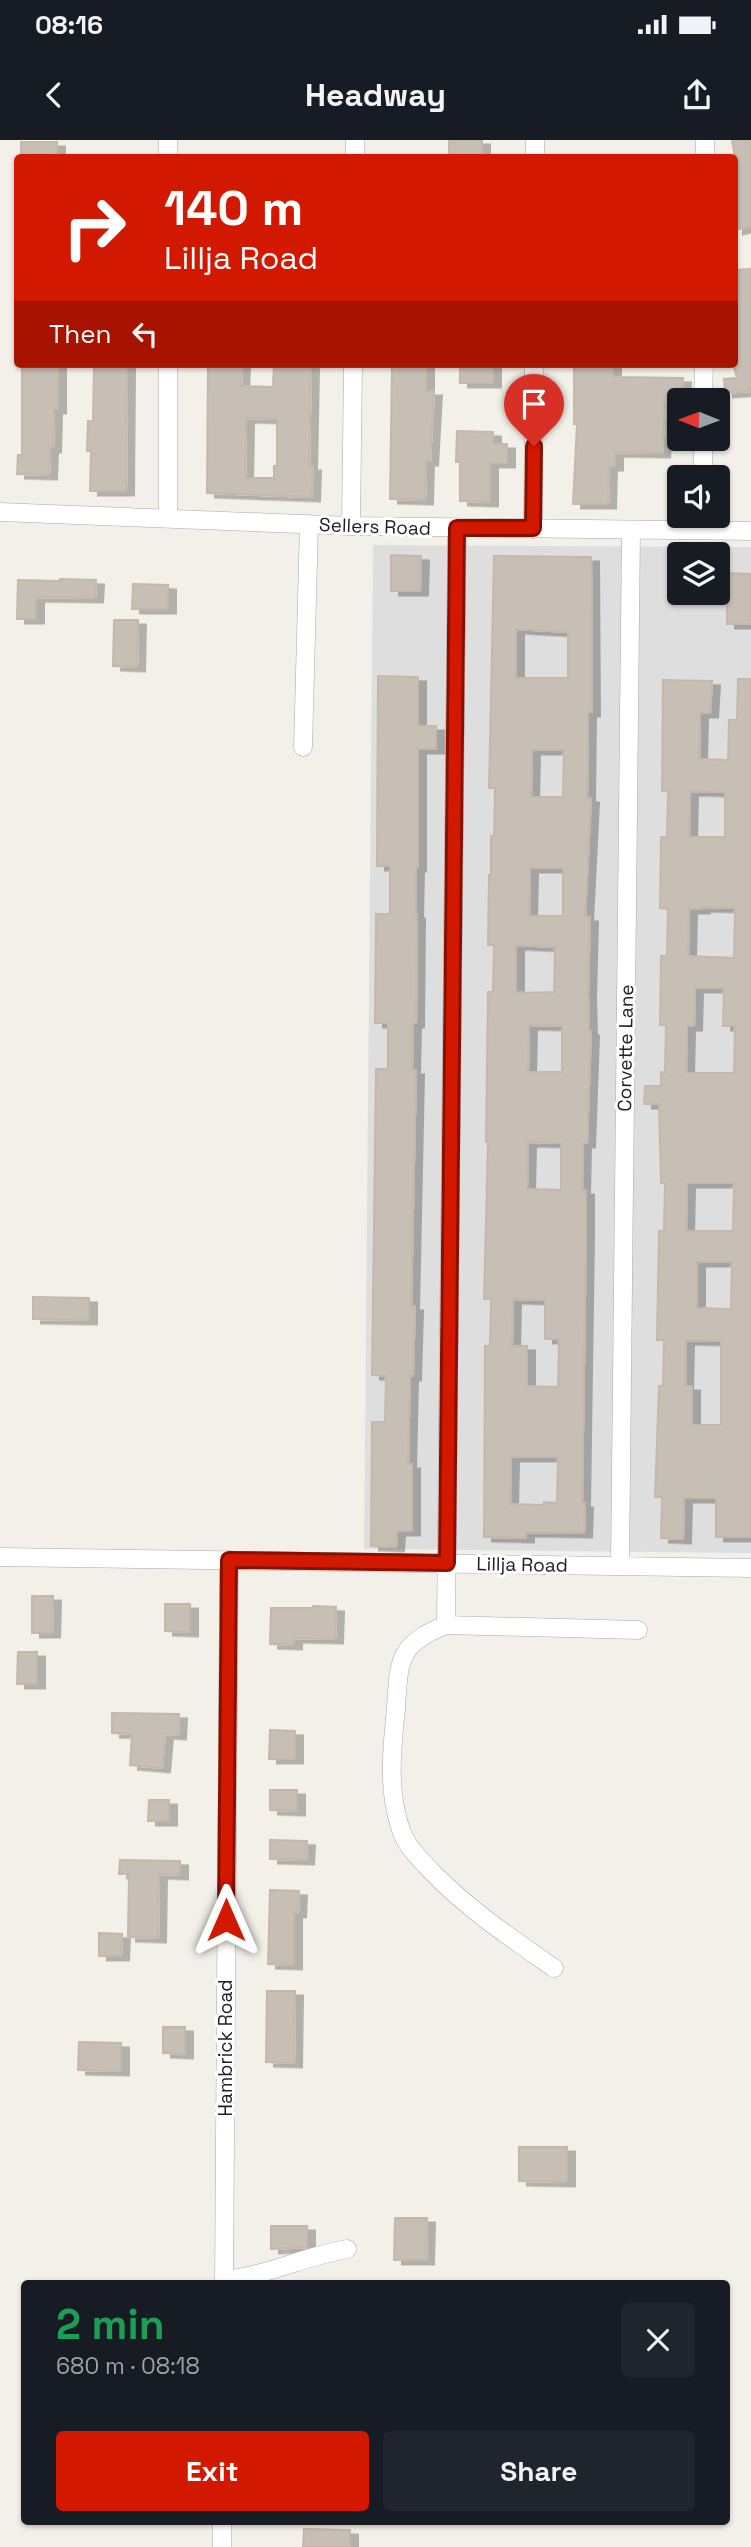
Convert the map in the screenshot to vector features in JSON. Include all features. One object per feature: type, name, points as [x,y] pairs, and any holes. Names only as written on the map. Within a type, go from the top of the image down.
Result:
[{"type":"street","points":[[168,368],[168,517]]},
{"type":"street","points":[[351,526],[353,368]]},
{"type":"street","points":[[533,528],[534,368]]},
{"type":"street","points":[[703,388],[704,368]]},
{"type":"street","name":"Sellers Road","points":[[0,512],[351,526],[631,530],[667,526]]},
{"type":"street","points":[[303,747],[309,524]]},
{"type":"street","points":[[446,1625],[457,528]]},
{"type":"street","name":"Sellers Road","points":[[730,528],[751,531]]},
{"type":"street","name":"Corvette Lane","points":[[620,1566],[631,530]]},
{"type":"street","name":"Lillja Road","points":[[0,1557],[751,1568]]},
{"type":"street","name":"Hambrick Road","points":[[223,2280],[229,1560]]},
{"type":"street","points":[[554,1968],[456,1897],[418,1857],[401,1831],[390,1772],[399,1667],[409,1647],[425,1634],[446,1625],[638,1629]]},
{"type":"street","points":[[233,2280],[314,2255],[347,2249]]},
{"type":"street","points":[[222,2525],[222,2547]]},
{"type":"shaded area","points":[[373,545],[667,547],[667,605],[730,605],[730,547],[751,547],[751,1553],[364,1549]]},
{"type":"building","points":[[449,140],[482,140],[482,154],[449,154]]},
{"type":"building","points":[[732,140],[751,140],[751,226],[738,229],[738,154],[734,154]]},
{"type":"building","points":[[21,142],[57,142],[57,154],[21,154]]},
{"type":"building","points":[[751,269],[751,391],[730,393],[730,388],[725,388],[724,379],[737,378],[734,368],[738,368],[738,270]]},
{"type":"building","points":[[22,368],[58,368],[58,409],[54,409],[49,475],[17,474],[18,455],[22,455]]},
{"type":"building","points":[[94,368],[127,368],[126,491],[90,491],[91,451],[87,451],[88,421],[93,421]]},
{"type":"building","points":[[208,368],[242,368],[241,386],[273,387],[274,368],[311,368],[309,466],[313,466],[312,497],[207,493]],"holes":[[[246,418],[277,419],[277,466],[274,466],[274,478],[245,478]]]},
{"type":"building","points":[[392,368],[426,368],[426,391],[434,391],[430,461],[426,461],[425,500],[390,499]]},
{"type":"building","points":[[460,368],[493,368],[493,383],[460,383]]},
{"type":"building","points":[[574,368],[613,368],[613,377],[683,378],[683,388],[667,388],[662,453],[615,452],[615,466],[609,466],[608,504],[573,504],[577,424],[574,424]]},
{"type":"building","points":[[457,431],[493,432],[493,444],[507,444],[507,463],[490,463],[490,502],[460,501],[460,462],[456,462]]},
{"type":"building","points":[[391,555],[421,556],[420,591],[391,591]]},
{"type":"building","points":[[494,556],[591,557],[592,712],[588,712],[587,798],[591,798],[585,917],[590,917],[588,993],[591,1031],[587,1143],[583,1143],[582,1190],[586,1190],[582,1503],[585,1503],[584,1533],[526,1532],[526,1538],[484,1537],[485,1346],[490,1346],[491,1299],[484,1299],[488,992],[493,992],[494,945],[488,945],[489,875],[491,836],[494,836],[495,788],[489,788]],"holes":[[[516,629],[568,632],[568,678],[516,678]],[[532,750],[564,750],[563,797],[531,797]],[[530,868],[563,868],[563,916],[529,916]],[[516,945],[555,947],[554,992],[516,993]],[[529,1025],[562,1026],[562,1072],[528,1072]],[[528,1142],[561,1143],[561,1190],[527,1189]],[[513,1299],[545,1300],[545,1339],[559,1339],[558,1387],[527,1386],[527,1346],[512,1346]],[[511,1457],[558,1457],[557,1503],[544,1502],[544,1505],[510,1504]]]},
{"type":"building","points":[[730,573],[751,574],[751,624],[727,624]]},
{"type":"building","points":[[18,580],[96,580],[95,598],[36,597],[36,619],[17,619]]},
{"type":"building","points":[[133,584],[168,585],[168,609],[132,609]]},
{"type":"building","points":[[114,620],[138,620],[137,667],[113,666]]},
{"type":"building","points":[[378,676],[418,677],[418,726],[436,726],[436,749],[418,749],[416,1023],[413,1023],[412,1070],[416,1070],[411,1306],[415,1306],[408,1464],[412,1464],[412,1531],[397,1531],[396,1547],[371,1546],[372,1422],[385,1422],[386,1376],[372,1375],[376,1069],[388,1069],[388,1023],[375,1023],[376,914],[390,914],[390,866],[377,866]]},
{"type":"building","points":[[738,679],[751,679],[751,1537],[716,1537],[716,1498],[684,1498],[683,1539],[661,1538],[662,1497],[655,1497],[659,1386],[663,1386],[664,1340],[657,1340],[659,1231],[664,1231],[665,1183],[661,1183],[659,1104],[644,1104],[645,1086],[661,1086],[661,1072],[665,1073],[666,1025],[660,1025],[661,956],[667,956],[668,909],[660,908],[661,837],[667,837],[668,791],[662,791],[663,680],[712,681],[710,713],[700,713],[699,759],[728,760],[729,720],[737,720]],"holes":[[[690,791],[725,792],[725,837],[689,837]],[[735,908],[734,958],[688,956],[689,909]],[[695,988],[724,988],[723,1026],[735,1026],[734,1073],[686,1073],[687,1026],[694,1026]],[[687,1183],[734,1183],[733,1231],[686,1231]],[[697,1262],[732,1262],[731,1309],[697,1308]],[[686,1340],[721,1341],[721,1425],[692,1425],[692,1386],[685,1386]]]},
{"type":"building","points":[[33,1297],[89,1298],[89,1320],[33,1319]]},
{"type":"building","points":[[32,1596],[53,1596],[52,1633],[32,1633]]},
{"type":"building","points":[[165,1604],[190,1604],[190,1632],[165,1631]]},
{"type":"building","points":[[336,1607],[335,1639],[294,1638],[294,1645],[270,1644],[271,1608]]},
{"type":"building","points":[[18,1652],[37,1652],[37,1684],[17,1684]]},
{"type":"building","points":[[112,1713],[179,1714],[178,1735],[165,1734],[162,1768],[130,1765],[132,1734],[112,1733]]},
{"type":"building","points":[[270,1730],[295,1731],[295,1759],[269,1759]]},
{"type":"building","points":[[270,1790],[297,1790],[297,1811],[270,1810]]},
{"type":"building","points":[[149,1800],[169,1800],[169,1821],[148,1821]]},
{"type":"building","points":[[270,1840],[307,1841],[306,1860],[270,1859]]},
{"type":"building","points":[[120,1860],[180,1861],[180,1875],[159,1874],[158,1938],[128,1937],[129,1874],[119,1874]]},
{"type":"building","points":[[270,1890],[299,1891],[298,1913],[294,1913],[294,1965],[268,1964]]},
{"type":"building","points":[[99,1933],[122,1934],[121,1956],[99,1956]]},
{"type":"building","points":[[267,1991],[295,1991],[294,2063],[266,2062]]},
{"type":"building","points":[[163,2027],[185,2027],[185,2054],[163,2053]]},
{"type":"building","points":[[79,2042],[121,2043],[121,2071],[78,2070]]},
{"type":"building","points":[[519,2147],[567,2147],[567,2182],[519,2181]]},
{"type":"building","points":[[395,2218],[427,2218],[426,2260],[394,2260]]},
{"type":"building","points":[[271,2226],[307,2226],[307,2247],[271,2249]]},
{"type":"building","points":[[304,2529],[350,2530],[350,2547],[303,2547]]},
{"type":"route","points":[[226,1920],[229,1560],[447,1563],[457,528],[533,528],[534,446]]}]
